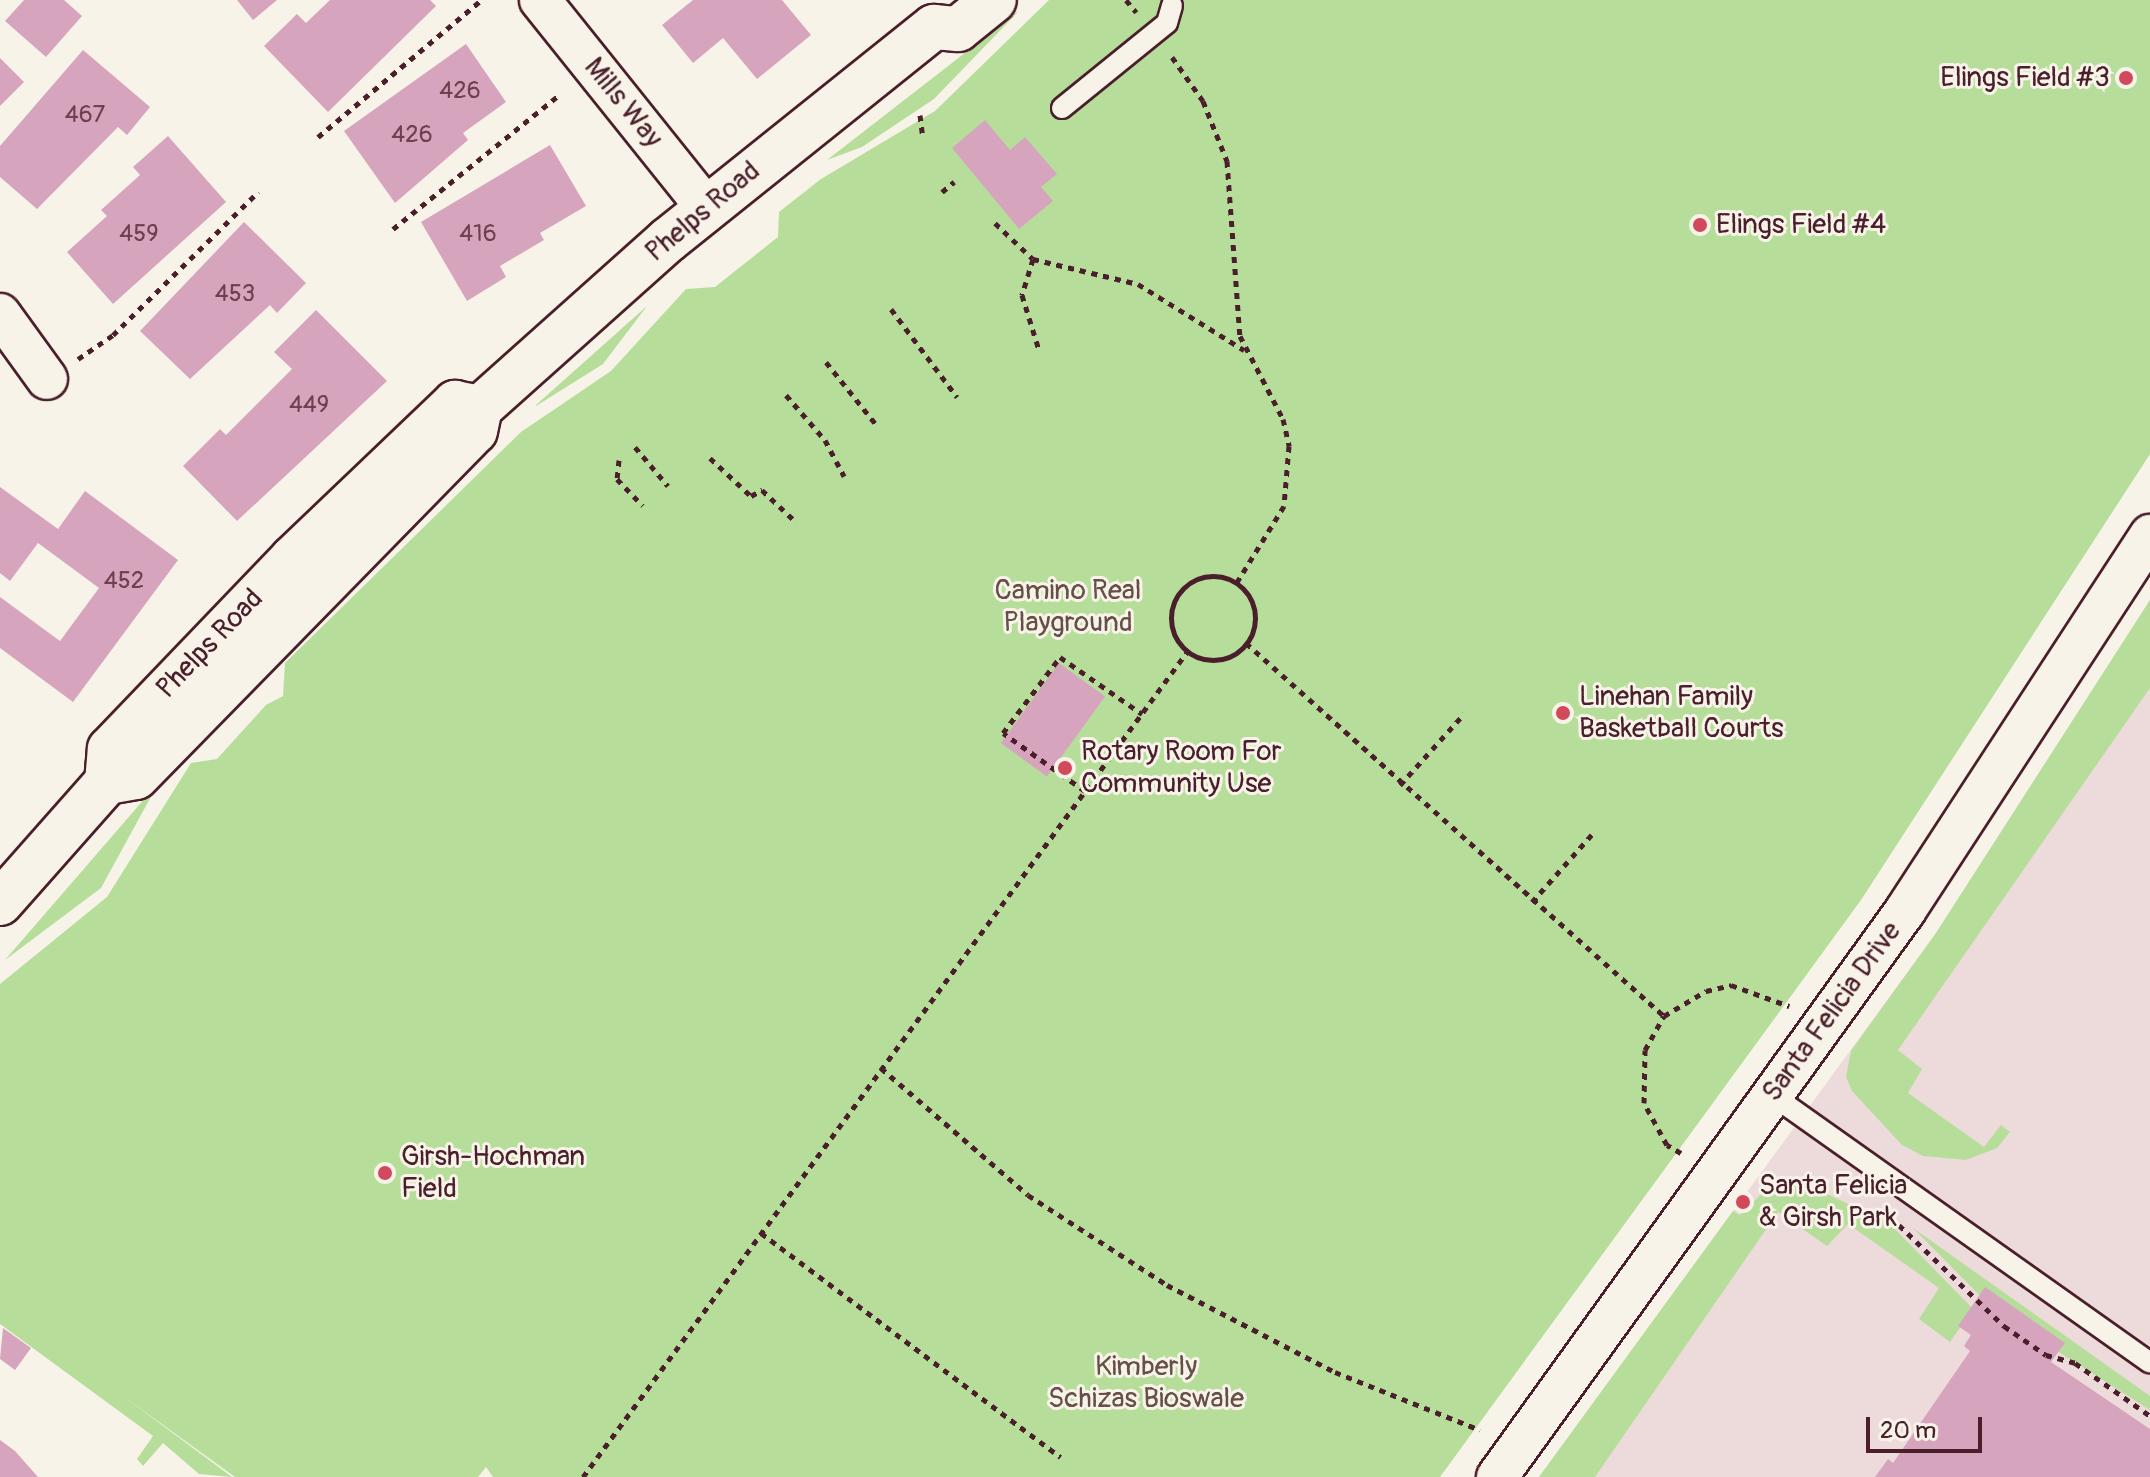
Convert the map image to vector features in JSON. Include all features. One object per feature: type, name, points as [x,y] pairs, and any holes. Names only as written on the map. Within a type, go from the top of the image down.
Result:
[{"type":"street","name":"Mills Way","points":[[540,0],[706,207]]},
{"type":"street","name":"Phelps Road","points":[[0,903],[107,782],[136,777],[475,431],[480,408],[706,207],[936,13],[958,29],[994,0]]},
{"type":"street","points":[[0,314],[47,379]]},
{"type":"street","name":"Santa Felicia Drive","points":[[1497,1477],[1905,911],[2150,535]]},
{"type":"lane","points":[[1062,108],[1167,23],[1172,6]]},
{"type":"lane","points":[[1772,1095],[2150,1363]]},
{"type":"path","points":[[1126,0],[1203,101],[1227,161],[1236,216],[1236,310],[1244,350],[1283,419],[1290,464],[1284,506],[1237,582]]},
{"type":"path","points":[[318,137],[480,1]]},
{"type":"path","points":[[393,229],[558,96]]},
{"type":"path","points":[[920,115],[923,138]]},
{"type":"path","points":[[942,192],[954,182]]},
{"type":"path","points":[[101,343],[258,192]]},
{"type":"path","points":[[995,223],[1033,259],[1138,284],[1244,350]]},
{"type":"path","points":[[1033,259],[1022,295],[1039,350]]},
{"type":"path","points":[[891,309],[957,397]]},
{"type":"path","points":[[826,362],[878,427]]},
{"type":"path","points":[[786,395],[825,440],[844,476]]},
{"type":"path","points":[[635,447],[668,486]]},
{"type":"path","points":[[710,458],[751,496],[762,490],[797,523]]},
{"type":"path","points":[[619,460],[617,479],[643,506]]},
{"type":"path","points":[[1187,652],[1170,617],[1179,593],[1201,578],[1237,582]]},
{"type":"path","points":[[1187,652],[1225,659],[1246,643],[1253,607],[1237,582]]},
{"type":"path","points":[[1246,643],[1400,785],[1664,1016]]},
{"type":"path","points":[[583,1477],[1187,652]]},
{"type":"path","points":[[1085,791],[1003,733],[1060,657],[1142,714]]},
{"type":"path","points":[[1400,785],[1464,714]]},
{"type":"path","points":[[1532,902],[1595,831]]},
{"type":"path","points":[[1681,1153],[1667,1145],[1644,1103],[1645,1050],[1664,1016],[1706,991],[1731,985],[1790,1007]]},
{"type":"path","points":[[881,1068],[1028,1195],[1167,1285],[1335,1372],[1480,1430]]},
{"type":"path","points":[[1894,1220],[2004,1326],[2046,1355],[2075,1363],[2150,1416]]},
{"type":"path","points":[[761,1233],[1060,1457]]},
{"type":"shaded area","points":[[2150,600],[2150,1477],[1539,1477],[1936,933]]},
{"type":"green space","points":[[1049,0],[2150,0],[2150,454],[1861,900],[1440,1477],[493,1477],[486,1467],[478,1477],[235,1477],[123,1396],[232,1477],[199,1474],[163,1443],[143,1466],[137,1459],[153,1436],[0,1324],[0,984],[107,897],[191,763],[217,759],[266,705],[283,696],[285,663],[521,432],[611,371],[686,289],[715,287],[778,237],[779,212],[821,179],[935,111]]},
{"type":"green space","points":[[1019,11],[934,99],[862,147],[827,160]]},
{"type":"green space","points":[[647,306],[603,364],[536,406],[536,405]]},
{"type":"green space","points":[[2150,600],[2150,688],[1898,1050],[1922,1069],[1908,1093],[1984,1147],[2001,1125],[2010,1132],[1997,1148],[1966,1160],[1923,1156],[1902,1145],[1852,1091],[1846,1077],[1851,1051],[1936,933]]},
{"type":"green space","points":[[159,782],[101,888],[5,960]]},
{"type":"green space","points":[[1775,1180],[1797,1180],[1889,1223],[1973,1309],[1950,1342],[1919,1319],[1939,1288],[1848,1224],[1827,1246],[1778,1212],[1595,1477],[1539,1477],[1733,1211],[1740,1215]]},
{"type":"green space","points":[[1913,1228],[2150,1396],[2150,1410],[1996,1312]]},
{"type":"building","points":[[24,0],[64,0],[82,16],[46,57],[5,21]]},
{"type":"building","points":[[237,0],[277,0],[253,20]]},
{"type":"building","points":[[330,0],[430,0],[436,6],[328,112],[264,46],[297,14],[306,23]]},
{"type":"building","points":[[693,0],[782,0],[811,35],[757,79],[723,38],[693,63],[662,25]]},
{"type":"building","points":[[466,44],[506,102],[463,133],[468,140],[395,203],[344,131]]},
{"type":"building","points":[[83,50],[150,107],[127,135],[118,127],[37,209],[0,177],[0,146]]},
{"type":"building","points":[[0,58],[24,82],[0,106]]},
{"type":"building","points":[[985,120],[1010,150],[1025,137],[1057,174],[1041,187],[1053,201],[1019,229],[952,148]]},
{"type":"building","points":[[168,136],[226,202],[113,304],[67,252],[107,216],[101,210],[140,175],[133,167]]},
{"type":"building","points":[[550,145],[586,206],[540,233],[544,240],[500,266],[506,277],[467,301],[421,222]]},
{"type":"building","points":[[244,222],[306,283],[277,313],[270,305],[190,379],[140,331]]},
{"type":"building","points":[[316,310],[387,381],[237,521],[183,466],[220,429],[226,435],[292,369],[274,352]]},
{"type":"building","points":[[0,487],[58,529],[85,491],[178,560],[73,702],[0,648],[0,597],[60,641],[99,588],[38,543],[10,581],[0,573]]},
{"type":"building","points":[[1059,663],[1105,697],[1047,777],[1001,743]]},
{"type":"building","points":[[1985,1287],[2065,1343],[2051,1362],[2150,1429],[2150,1477],[1875,1477],[1888,1459],[1893,1463],[1970,1351],[1964,1346],[1971,1335],[1958,1326]]},
{"type":"building","points":[[3,1328],[31,1348],[15,1370],[0,1359]]},
{"type":"building","points":[[0,1440],[15,1451],[38,1477],[0,1477]]},
{"type":"place","name":"Elings Field #3","points":[[2126,78]]},
{"type":"place","name":"Elings Field #4","points":[[1700,225]]},
{"type":"place","name":"Linehan Family Basketball Courts","points":[[1563,713]]},
{"type":"place","name":"Rotary Room For Community Use","points":[[1065,768]]},
{"type":"place","name":"Girsh-Hochman Field","points":[[385,1173]]},
{"type":"place","name":"Santa Felicia & Girsh Park","points":[[1743,1202]]},
{"type":"park label","name":"Camino Real Playground","points":[[1068,607]]},
{"type":"park label","name":"Kimberly Schizas Bioswale","points":[[1146,1383]]}]
